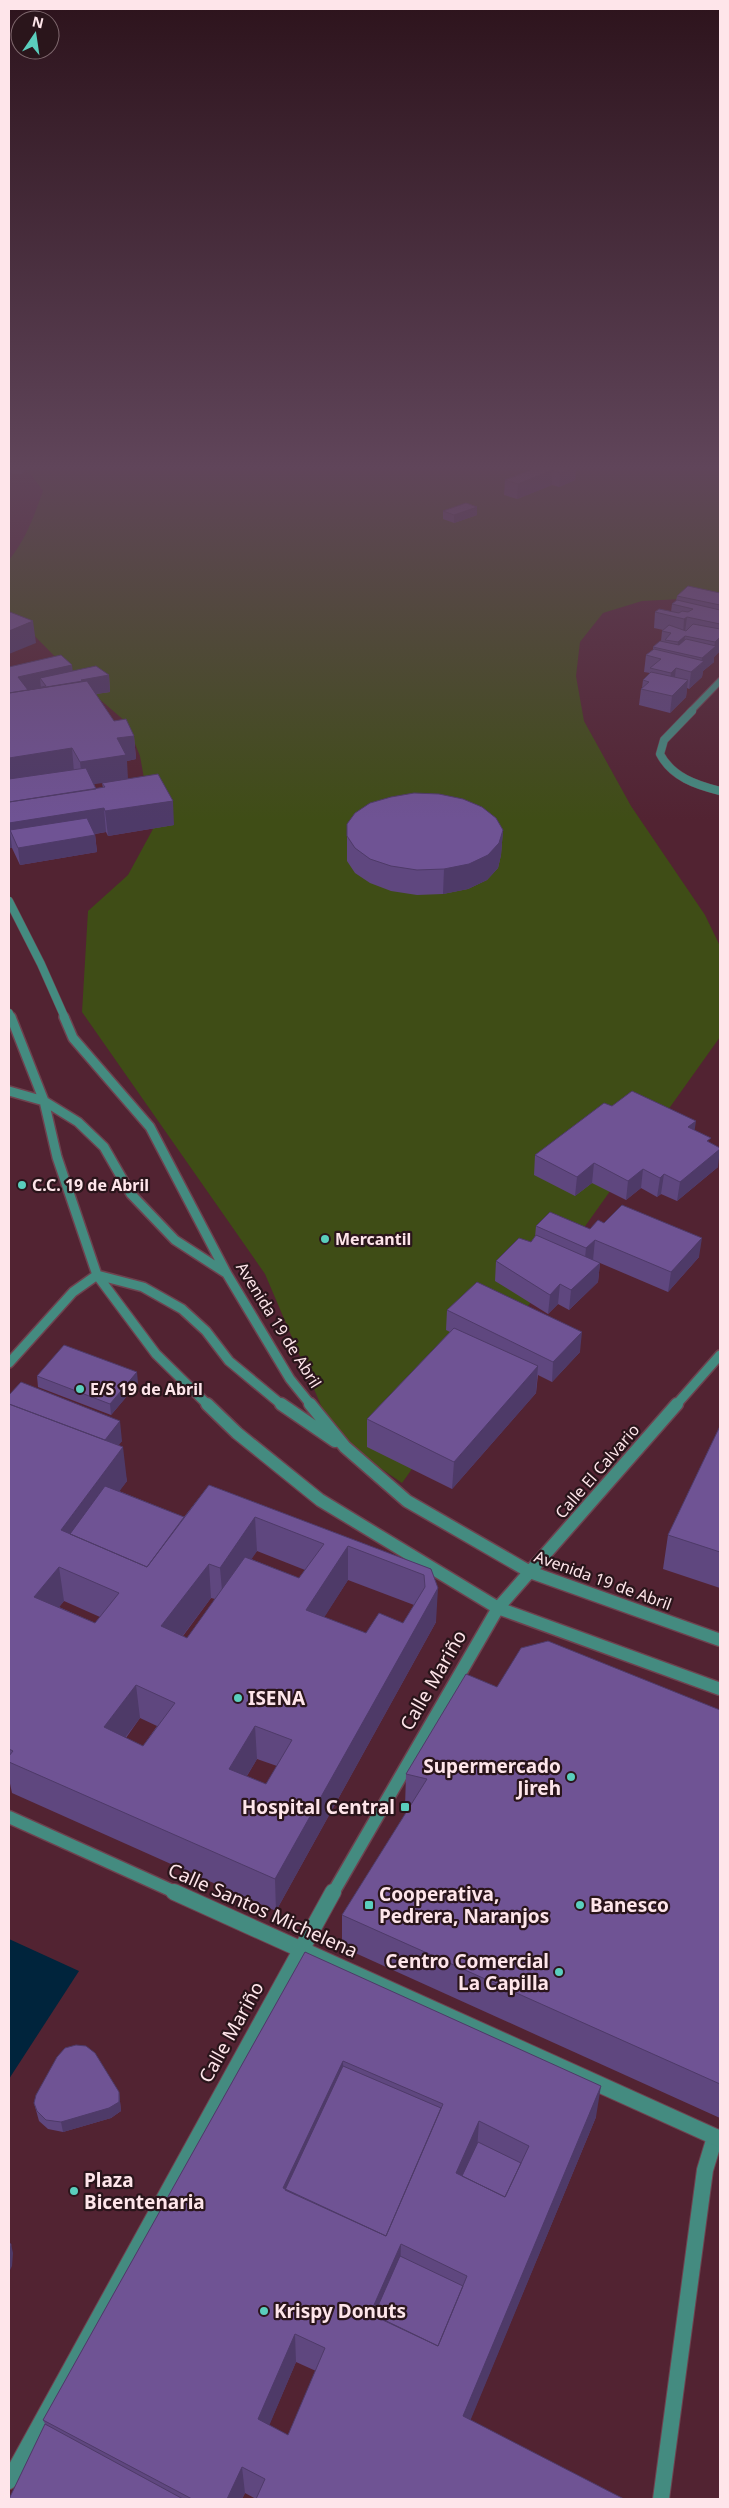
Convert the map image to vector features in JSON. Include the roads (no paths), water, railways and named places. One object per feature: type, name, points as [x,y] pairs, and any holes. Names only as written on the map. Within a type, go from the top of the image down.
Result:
[{"type":"street","points":[[720,681],[664,740],[660,754],[664,764],[702,787],[720,791]]},
{"type":"street","name":"Avenida 19 de Abril","points":[[9,902],[41,964],[73,1038],[150,1127],[227,1274],[290,1379],[344,1447],[407,1501],[530,1572],[720,1640]]},
{"type":"street","points":[[9,1013],[44,1101],[57,1157],[97,1275],[156,1354],[237,1433],[320,1500],[498,1608],[720,1689]]},
{"type":"street","points":[[9,1091],[44,1101],[78,1122],[104,1147],[118,1168],[131,1194],[175,1240],[227,1274]]},
{"type":"street","points":[[9,1363],[74,1292],[97,1275],[123,1280],[156,1291],[182,1308],[205,1331],[228,1360],[266,1393],[344,1447]]},
{"type":"street","name":"Calle El Calvario","points":[[498,1608],[720,1355]]},
{"type":"street","name":"Calle Mariño","points":[[9,2481],[300,1949],[498,1608]]},
{"type":"street","name":"Calle Santos Michelena","points":[[9,1817],[718,2138]]},
{"type":"street","points":[[661,2499],[705,2170],[718,2138]]},
{"type":"water","points":[[9,1939],[79,1971],[9,2079]]},
{"type":"place","name":"C.C. 19 de Abril","points":[[22,1185]]},
{"type":"place","name":"Mercantil","points":[[325,1239]]},
{"type":"place","name":"E/S 19 de Abril","points":[[80,1389]]},
{"type":"place","name":"ISENA","points":[[238,1698]]},
{"type":"place","name":"Supermercado Jireh","points":[[571,1777]]},
{"type":"place","name":"Hospital Central","points":[[405,1807]]},
{"type":"place","name":"Cooperativa, Pedrera, Naranjos","points":[[369,1905]]},
{"type":"place","name":"Banesco","points":[[580,1905]]},
{"type":"place","name":"Centro Comercial La Capilla","points":[[559,1972]]},
{"type":"place","name":"Plaza Bicentenaria","points":[[74,2191]]},
{"type":"place","name":"Krispy Donuts","points":[[264,2311]]}]
